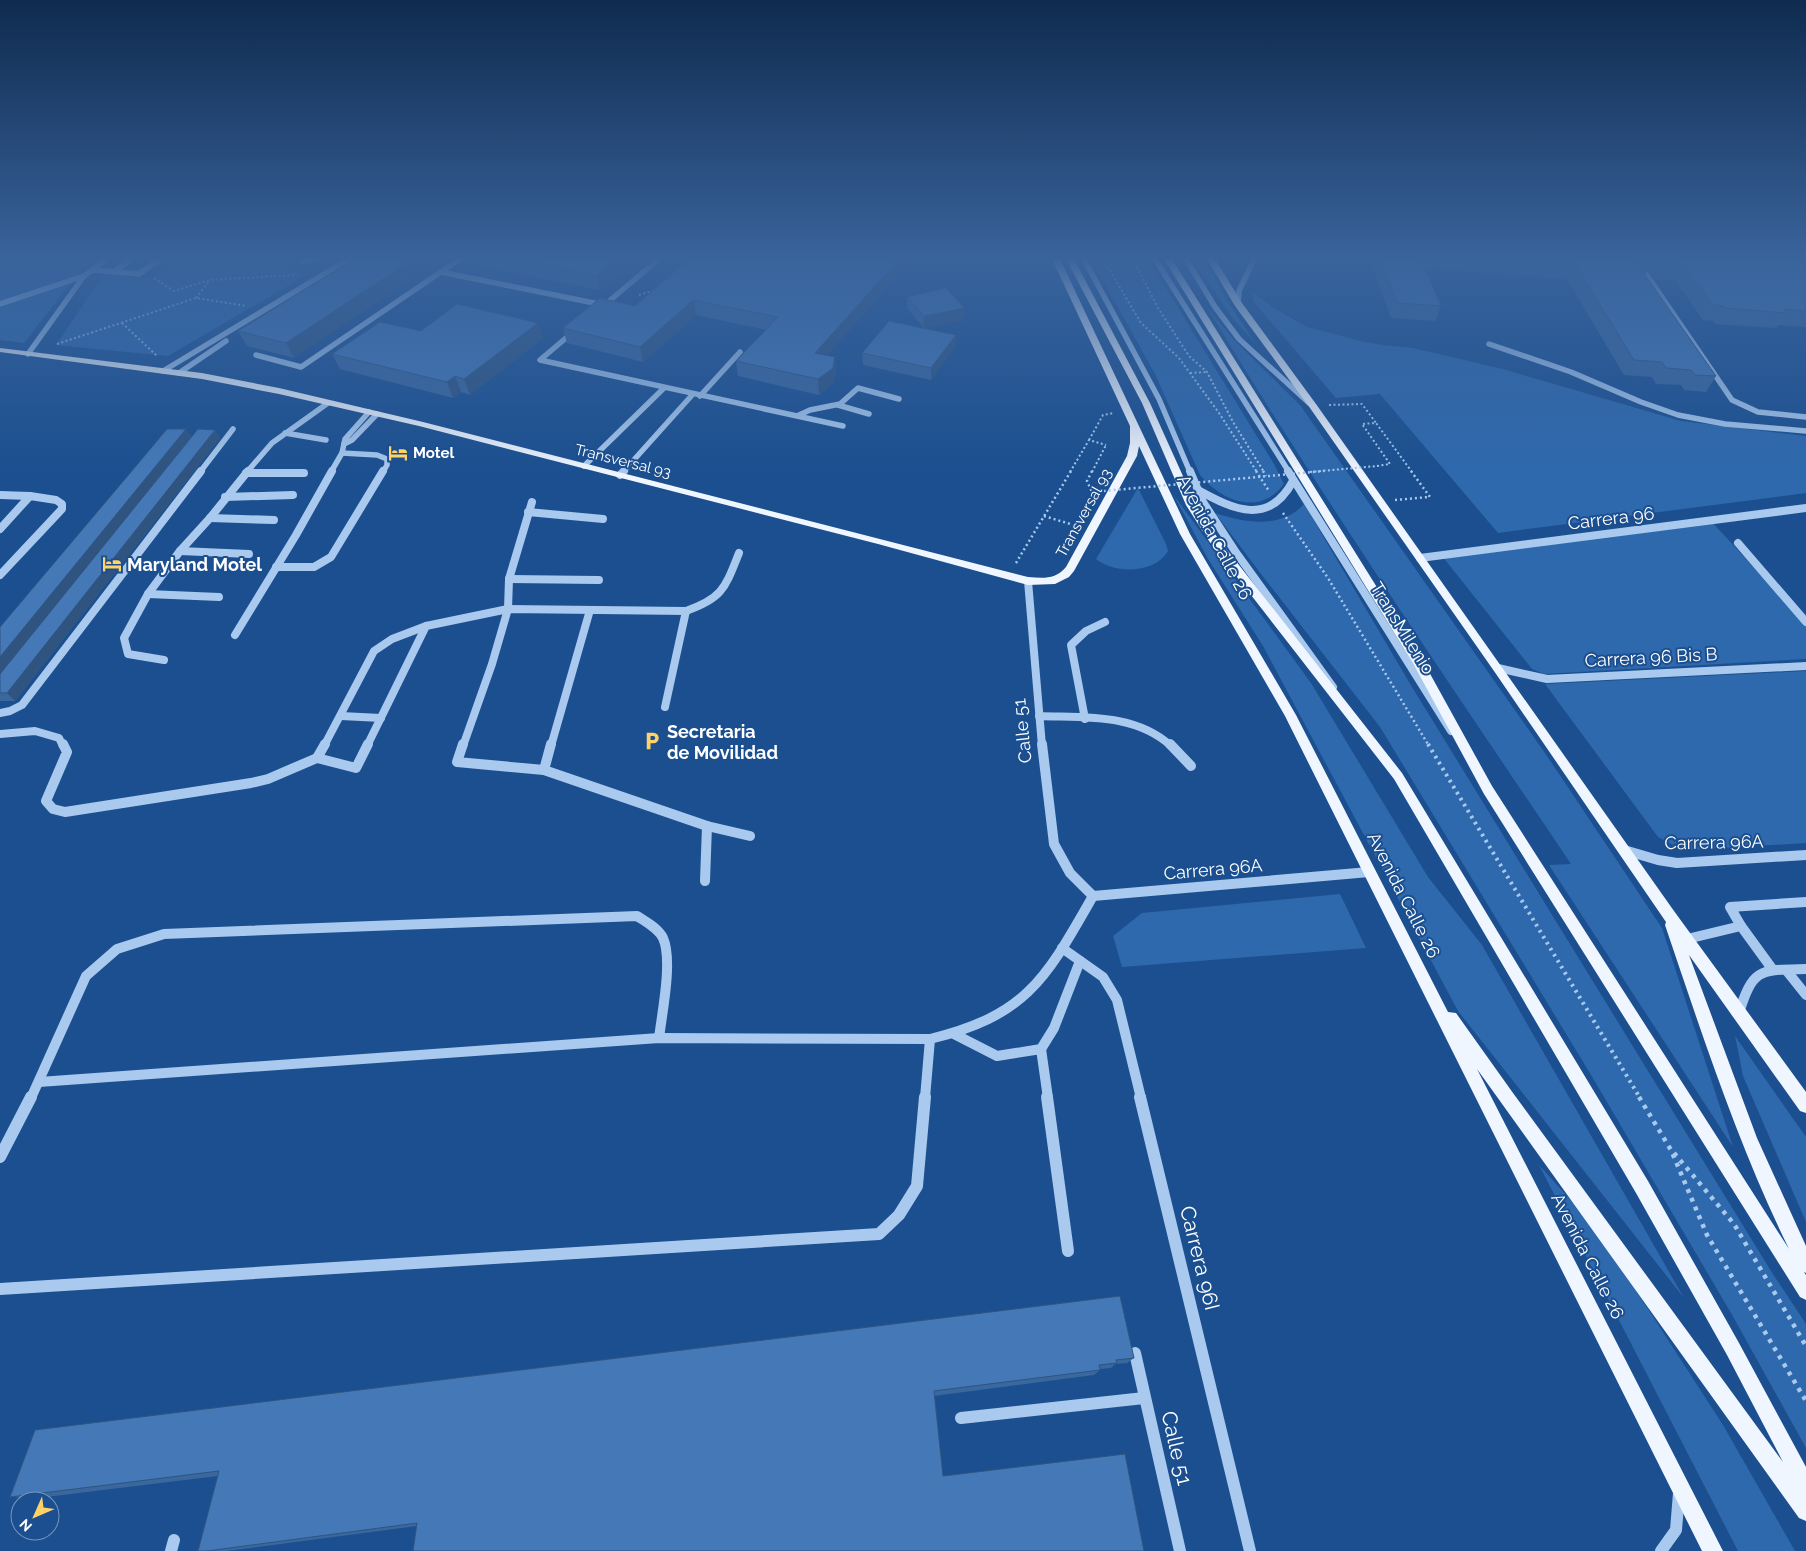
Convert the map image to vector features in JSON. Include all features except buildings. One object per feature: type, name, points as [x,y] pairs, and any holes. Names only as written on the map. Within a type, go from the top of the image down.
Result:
[{"type":"main road","name":"Avenida Calle 26","points":[[1091,331],[1185,534],[1290,715],[1713,1551]]},
{"type":"main road","name":"Avenida Calle 26","points":[[1108,331],[1146,403],[1191,505],[1213,539],[1398,776],[1642,1187],[1733,1349],[1806,1487]]},
{"type":"main road","points":[[1213,331],[1419,664],[1488,790],[1806,1291]]},
{"type":"main road","points":[[1258,331],[1498,668],[1669,916],[1806,1105]]},
{"type":"main road","name":"Transversal 93","points":[[0,350],[179,373],[232,382],[373,413],[1028,581],[1051,582],[1065,575],[1132,456],[1135,443],[1134,422]]},
{"type":"main road","points":[[1669,916],[1737,1108],[1762,1170],[1806,1264]]},
{"type":"main road","points":[[1422,977],[1507,1100],[1806,1511]]},
{"type":"street","points":[[28,354],[44,331]]},
{"type":"street","points":[[163,371],[230,331]]},
{"type":"street","points":[[179,373],[241,331]]},
{"type":"street","points":[[574,331],[540,360],[697,395]]},
{"type":"street","points":[[1123,331],[1159,399],[1203,502],[1326,676],[1351,716]]},
{"type":"street","name":"TransMilenio","points":[[1199,331],[1293,481],[1320,520],[1488,790]]},
{"type":"street","points":[[1233,331],[1239,339],[1313,406]]},
{"type":"street","points":[[1687,331],[1732,400],[1742,407],[1753,411],[1806,416]]},
{"type":"street","points":[[1489,344],[1582,376],[1633,400],[1680,416],[1708,422],[1806,431]]},
{"type":"street","points":[[838,405],[858,388],[899,398]]},
{"type":"street","points":[[620,476],[697,395]]},
{"type":"street","points":[[164,660],[128,654],[124,638],[148,594],[261,454],[285,433],[328,403]]},
{"type":"street","points":[[799,415],[810,408],[838,405],[869,414]]},
{"type":"street","points":[[235,635],[342,453],[344,444],[352,440],[373,413]]},
{"type":"street","points":[[0,713],[10,711],[22,705],[233,429]]},
{"type":"street","points":[[285,433],[326,440]]},
{"type":"street","points":[[276,567],[314,567],[331,557],[387,465],[387,459],[377,455],[342,453]]},
{"type":"street","points":[[246,473],[304,473]]},
{"type":"street","points":[[1198,490],[1225,505],[1239,509],[1266,508],[1286,496],[1293,481]]},
{"type":"street","points":[[0,495],[30,496],[56,500],[62,504],[62,509],[0,575]]},
{"type":"street","points":[[225,497],[293,495]]},
{"type":"street","points":[[0,529],[30,496]]},
{"type":"street","points":[[532,502],[509,580],[508,609],[492,664],[457,762],[544,770],[707,826],[750,836]]},
{"type":"street","name":"Carrera 96","points":[[1420,558],[1806,508]]},
{"type":"street","points":[[528,512],[603,519]]},
{"type":"street","points":[[210,518],[274,520]]},
{"type":"street","points":[[1738,542],[1806,622]]},
{"type":"street","points":[[180,552],[249,554]]},
{"type":"street","points":[[0,734],[35,731],[59,738],[67,752],[46,801],[53,810],[65,812],[268,779],[317,758],[374,651],[392,639],[426,626],[508,609],[686,611],[713,601],[720,595],[739,553]]},
{"type":"street","points":[[509,580],[600,580]]},
{"type":"street","name":"Calle 51","points":[[1028,581],[1039,716],[1054,844],[1070,873],[1093,896]]},
{"type":"street","points":[[544,770],[590,610]]},
{"type":"street","points":[[665,708],[686,611]]},
{"type":"street","points":[[1085,719],[1071,645],[1086,631],[1105,622]]},
{"type":"street","points":[[317,758],[356,768],[426,626]]},
{"type":"street","name":"Carrera 96 Bis B","points":[[1498,668],[1547,679],[1806,666]]},
{"type":"street","points":[[341,716],[381,718]]},
{"type":"street","points":[[1039,716],[1131,722],[1151,730],[1192,766]]},
{"type":"street","points":[[705,881],[707,826]]},
{"type":"street","name":"Carrera 96A","points":[[1624,850],[1658,860],[1677,862],[1806,855]]},
{"type":"street","name":"Carrera 96A","points":[[1093,896],[1369,872]]},
{"type":"street","points":[[39,1082],[659,1038],[930,1039],[954,1034],[986,1020],[1018,1001],[1040,979],[1062,948],[1093,896]]},
{"type":"street","points":[[1773,970],[1741,926],[1730,907],[1800,900],[1806,902]]},
{"type":"street","points":[[0,1157],[39,1082],[86,976],[117,949],[164,934],[637,916],[654,926],[664,938],[666,955],[659,1038]]},
{"type":"street","points":[[1687,939],[1741,926]]},
{"type":"street","points":[[1068,1251],[1041,1049],[1054,1028],[1080,961]]},
{"type":"street","points":[[1740,1013],[1746,989],[1754,976],[1773,970],[1806,969]]},
{"type":"street","points":[[1786,970],[1806,995]]},
{"type":"street","name":"Carrera 96I","points":[[1102,977],[1117,1000],[1250,1551]]},
{"type":"street","points":[[954,1034],[997,1056],[1041,1049]]},
{"type":"street","name":"Calle 51","points":[[1135,1353],[1180,1551]]},
{"type":"street","points":[[962,1418],[1144,1398]]},
{"type":"street","points":[[1662,1551],[1676,1530],[1680,1485]]},
{"type":"lane","points":[[256,355],[301,366],[353,331]]},
{"type":"lane","points":[[697,395],[740,352]]},
{"type":"lane","points":[[584,466],[664,388]]},
{"type":"lane","points":[[697,395],[799,415],[843,426]]},
{"type":"lane","points":[[148,594],[219,597]]},
{"type":"lane","points":[[1062,948],[1102,977]]},
{"type":"lane","points":[[0,1290],[879,1234],[899,1215],[917,1186],[930,1039]]},
{"type":"path","points":[[52,345],[95,331]]},
{"type":"path","points":[[131,331],[158,357]]},
{"type":"path","points":[[1150,331],[1166,345],[1190,373],[1328,578],[1672,1150],[1707,1235],[1806,1401]]},
{"type":"path","points":[[1173,331],[1189,356],[1207,372],[1266,476]]},
{"type":"path","points":[[1190,373],[1207,372]]},
{"type":"path","points":[[1313,406],[1362,404],[1430,497],[1380,501]]},
{"type":"path","points":[[1008,577],[1103,415]]},
{"type":"path","points":[[1089,440],[1106,445],[1087,481],[1092,492],[1390,464],[1362,424],[1376,424]]},
{"type":"path","points":[[1044,516],[1091,530]]},
{"type":"path","points":[[1672,1150],[1734,1224],[1806,1346]]},
{"type":"shaded area","points":[[0,331],[33,331],[24,343],[0,340]]},
{"type":"shaded area","points":[[65,331],[210,331],[168,356],[56,345]]},
{"type":"shaded area","points":[[1131,331],[1192,331],[1274,464],[1284,484],[1274,494],[1252,503],[1230,498],[1209,484],[1200,475],[1155,374]]},
{"type":"shaded area","points":[[1222,331],[1227,331],[1300,405],[1545,753],[1662,928],[1733,1147],[1549,865],[1571,864],[1339,518]]},
{"type":"shaded area","points":[[1244,331],[1248,331],[1256,344]]},
{"type":"shaded area","points":[[1279,331],[1324,331],[1381,345],[1413,348],[1503,369],[1681,421],[1806,436],[1806,493],[1498,533],[1380,394],[1336,398]]},
{"type":"shaded area","points":[[1138,488],[1168,551],[1162,559],[1144,568],[1123,569],[1104,564],[1096,559]]},
{"type":"shaded area","points":[[1173,494],[1311,683],[1428,877],[1482,945],[1684,1298],[1458,1011],[1263,646],[1208,559]]},
{"type":"shaded area","points":[[1304,504],[1412,687],[1771,1271],[1806,1324],[1806,1448],[1731,1313],[1591,1075],[1380,727],[1215,513],[1226,517],[1262,522],[1285,517],[1295,512]]},
{"type":"shaded area","points":[[1711,521],[1806,624],[1806,659],[1544,674],[1532,669],[1442,556]]},
{"type":"shaded area","points":[[1806,671],[1806,843],[1691,850],[1677,847],[1658,837],[1545,684]]},
{"type":"shaded area","points":[[1340,894],[1366,948],[1122,967],[1113,936],[1142,913]]},
{"type":"shaded area","points":[[1735,1036],[1806,1137],[1806,1222],[1743,1076]]},
{"type":"shaded area","points":[[1539,1165],[1586,1217],[1648,1309],[1723,1425],[1795,1551],[1738,1551]]},
{"type":"place","name":"Motel","points":[[398,453]]},
{"type":"place","name":"Maryland Motel","points":[[112,564]]},
{"type":"place","name":"Secretaria de Movilidad","points":[[652,741]]}]
